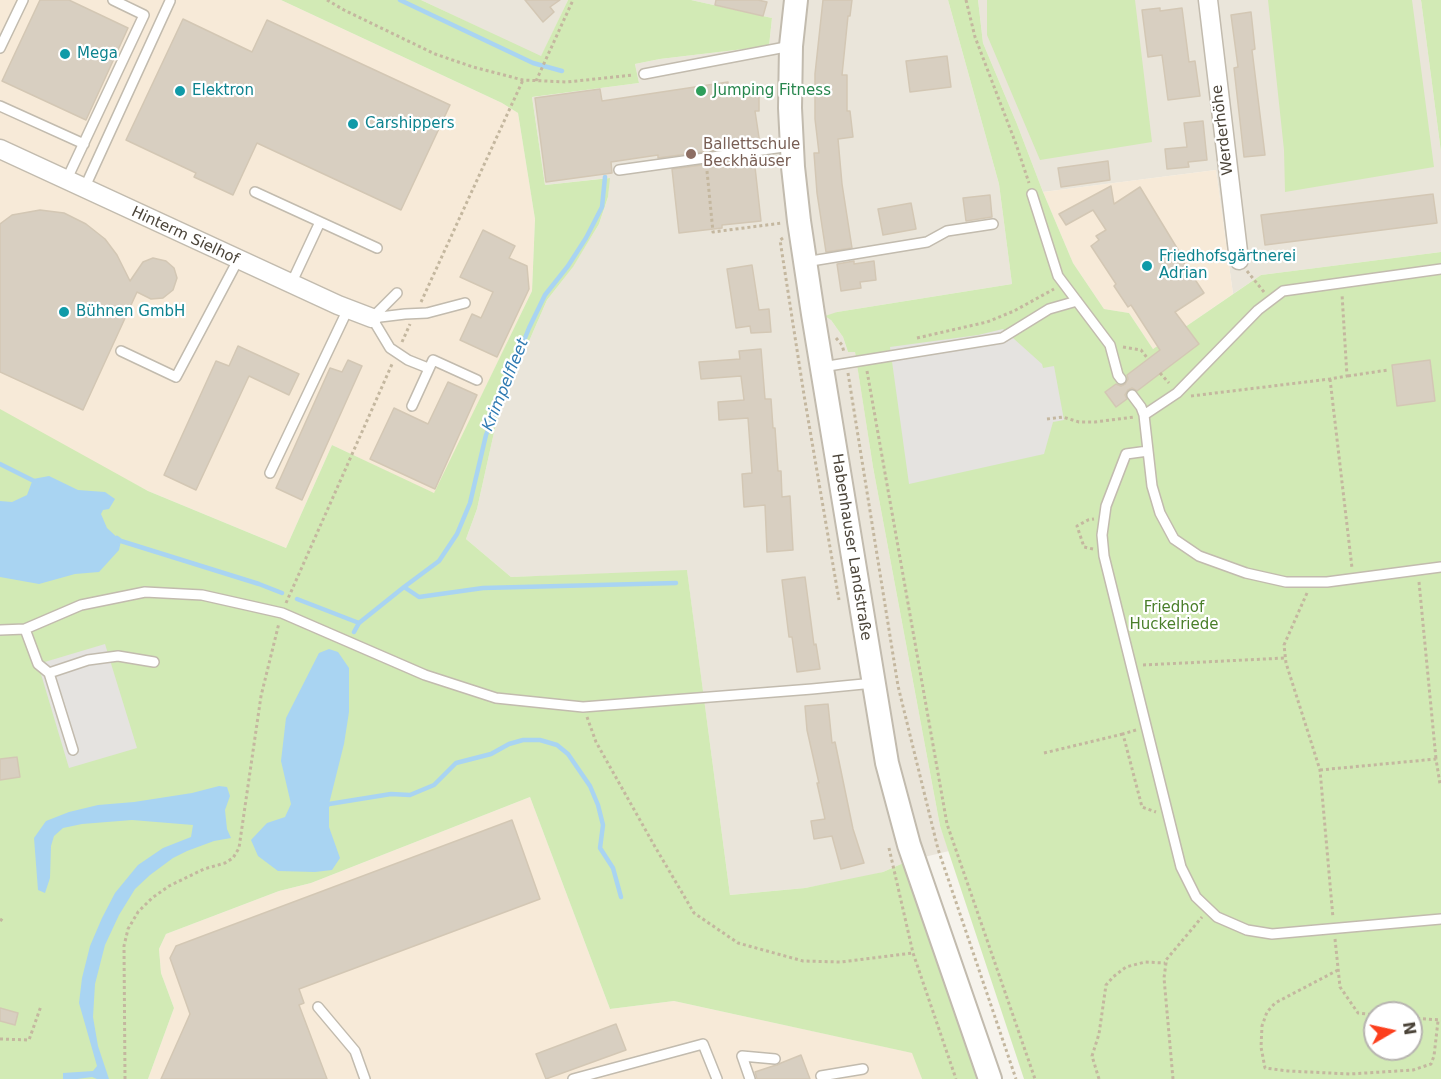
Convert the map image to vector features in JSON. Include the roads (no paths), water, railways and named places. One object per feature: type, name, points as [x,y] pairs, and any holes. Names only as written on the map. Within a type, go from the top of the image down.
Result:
[{"type":"street","name":"Habenhauser Landstraße","points":[[796,0],[791,46],[791,146],[799,221],[888,763],[909,846],[990,1079]]},
{"type":"street","name":"Werderhöhe","points":[[1208,0],[1239,260]]},
{"type":"street","name":"Hinterm Sielhof","points":[[0,150],[291,284],[372,318]]},
{"type":"lane","points":[[0,48],[22,0]]},
{"type":"lane","points":[[66,181],[144,15],[113,0]]},
{"type":"lane","points":[[84,189],[170,2]]},
{"type":"lane","points":[[644,74],[791,46]]},
{"type":"lane","points":[[0,106],[84,144]]},
{"type":"lane","points":[[619,171],[791,146]]},
{"type":"lane","points":[[255,192],[377,248]]},
{"type":"lane","points":[[1032,194],[1058,276],[1110,345],[1121,380]]},
{"type":"lane","points":[[291,284],[320,222]]},
{"type":"lane","points":[[805,262],[927,242],[947,231],[993,224]]},
{"type":"lane","points":[[121,351],[176,377],[238,260]]},
{"type":"lane","points":[[1144,416],[1177,393],[1258,310],[1283,291],[1441,269]]},
{"type":"lane","points":[[372,318],[397,293]]},
{"type":"lane","points":[[822,367],[1002,338],[1049,309],[1077,301]]},
{"type":"lane","points":[[372,318],[428,313],[465,303]]},
{"type":"lane","points":[[270,473],[348,309]]},
{"type":"lane","points":[[372,318],[390,348],[428,368]]},
{"type":"lane","points":[[412,406],[433,360],[477,380]]},
{"type":"lane","points":[[1132,395],[1141,407],[1144,416],[1152,486],[1160,513],[1174,539],[1198,556],[1246,573],[1286,582],[1327,582],[1441,567]]},
{"type":"lane","points":[[1148,451],[1126,454],[1106,507],[1102,536],[1103,550],[1181,867],[1196,897],[1217,917],[1247,930],[1272,934],[1441,919]]},
{"type":"lane","points":[[0,630],[25,629],[81,605],[145,592],[202,595],[282,613],[425,675],[496,698],[583,707],[874,683]]},
{"type":"lane","points":[[25,629],[38,664],[49,673],[73,750]]},
{"type":"lane","points":[[49,673],[88,660],[118,656],[153,662]]},
{"type":"lane","points":[[318,1007],[355,1051],[365,1079]]},
{"type":"lane","points":[[573,1079],[703,1044],[717,1079]]},
{"type":"lane","points":[[750,1079],[742,1056],[776,1059]]},
{"type":"lane","points":[[823,1079],[821,1076],[863,1069]]},
{"type":"water","points":[[49,476],[78,490],[105,492],[115,499],[109,509],[103,510],[101,514],[107,528],[121,541],[119,550],[99,572],[75,574],[39,584],[0,577],[0,501],[12,502],[27,495],[33,479]]},
{"type":"water","points":[[329,649],[338,652],[349,668],[349,712],[344,744],[329,804],[329,827],[340,858],[332,870],[278,871],[258,856],[251,840],[267,823],[285,817],[291,804],[281,761],[286,718],[319,653]]},
{"type":"water","points":[[219,786],[227,787],[230,796],[225,810],[227,829],[231,838],[214,841],[187,851],[150,875],[135,889],[119,915],[105,945],[95,984],[93,1017],[98,1046],[109,1079],[92,1077],[63,1079],[63,1073],[93,1071],[97,1066],[79,1003],[90,946],[102,918],[115,893],[138,865],[163,848],[191,837],[193,825],[132,820],[63,828],[54,836],[51,846],[50,878],[45,893],[38,890],[34,838],[46,821],[69,812],[98,805],[192,793]]},
{"type":"waterway","name":"Krimpelfleet","points":[[400,0],[533,63],[562,71]]},
{"type":"waterway","name":"Krimpelfleet","points":[[404,587],[439,561],[457,534],[470,503],[486,435],[529,328],[545,295],[568,266],[602,207],[605,177]]},
{"type":"waterway","points":[[0,464],[36,482]]},
{"type":"waterway","points":[[117,538],[282,593]]},
{"type":"waterway","points":[[354,632],[359,623],[404,587],[419,597],[483,588],[676,583]]},
{"type":"waterway","points":[[297,599],[359,623]]},
{"type":"waterway","points":[[326,807],[329,804],[391,794],[410,795],[434,785],[456,763],[491,754],[509,744],[523,740],[540,740],[557,745],[568,754],[590,786],[603,825],[600,848],[613,868],[621,897]]},
{"type":"place","name":"Mega","points":[[65,54]]},
{"type":"place","name":"Elektron","points":[[180,91]]},
{"type":"place","name":"Jumping Fitness","points":[[701,91]]},
{"type":"place","name":"Carshippers","points":[[353,124]]},
{"type":"place","name":"Ballettschule Beckhäuser","points":[[691,154]]},
{"type":"place","name":"Friedhofsgärtnerei Adrian","points":[[1147,266]]},
{"type":"place","name":"Bühnen GmbH","points":[[64,312]]},
{"type":"park label","name":"Friedhof Huckelriede","points":[[1174,616]]}]
